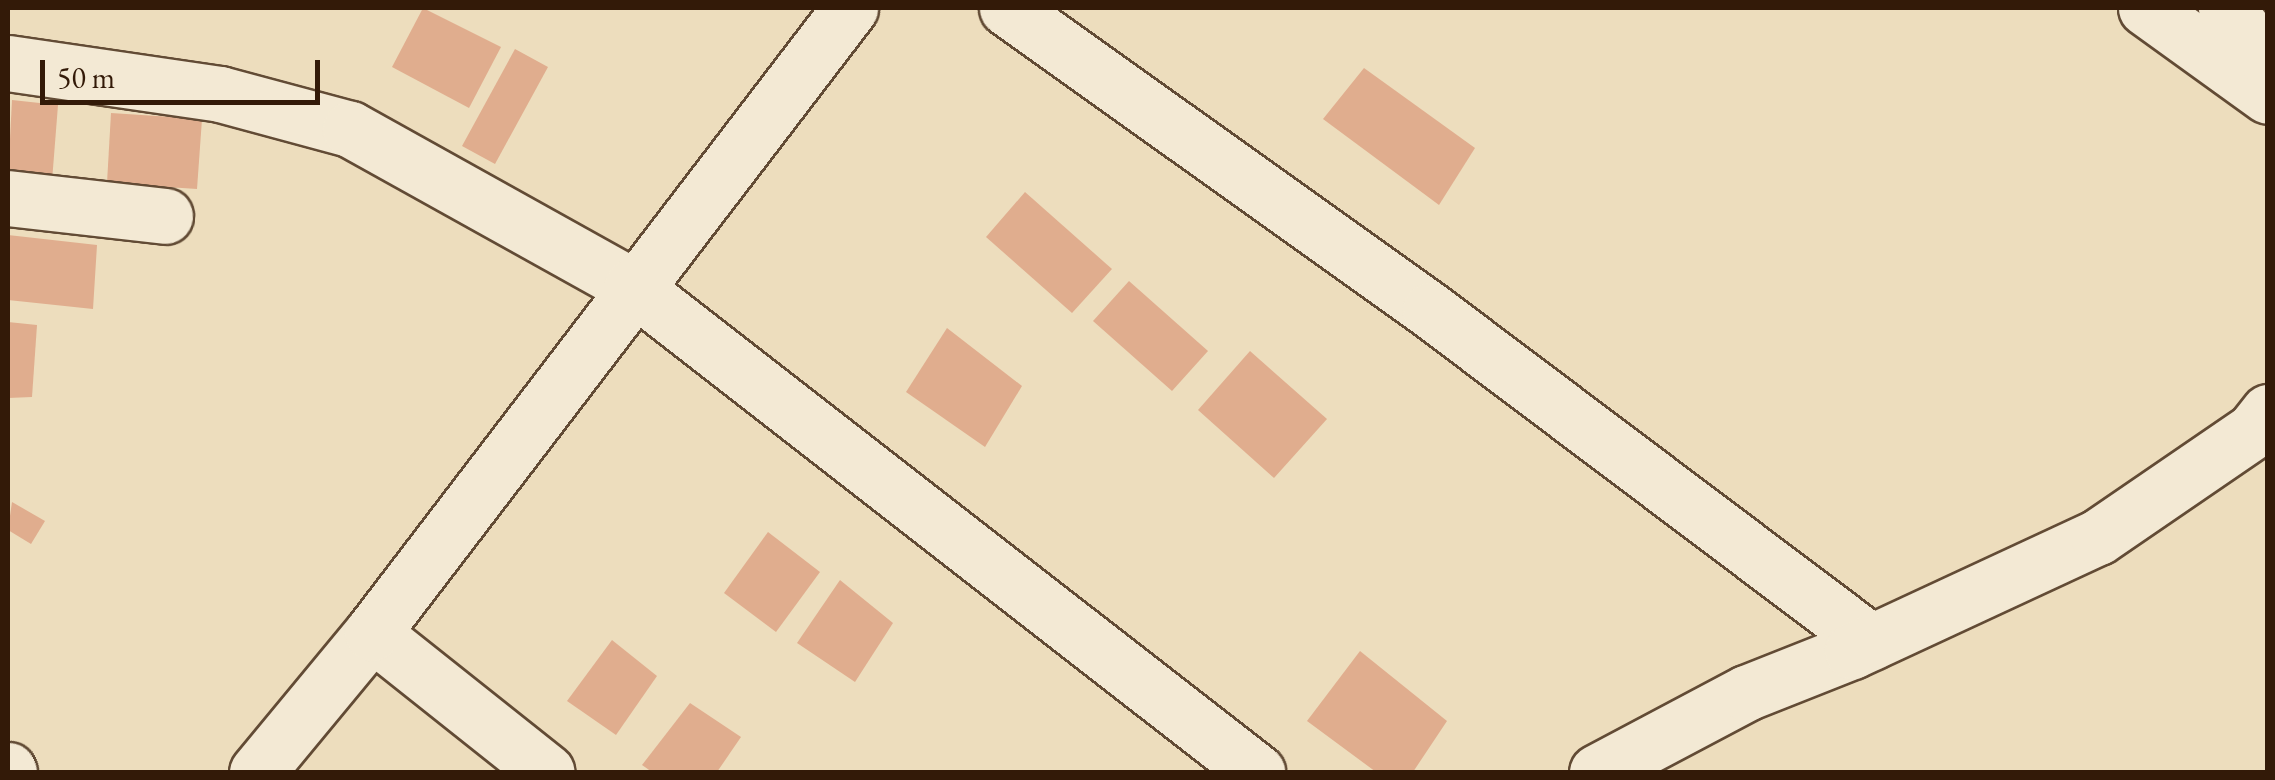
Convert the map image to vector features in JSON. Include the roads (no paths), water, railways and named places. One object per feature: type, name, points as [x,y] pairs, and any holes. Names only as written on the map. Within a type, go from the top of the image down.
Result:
[{"type":"street","points":[[257,772],[372,633],[632,286],[850,8]]},
{"type":"street","points":[[1008,8],[1430,310],[1871,642]]},
{"type":"street","points":[[2146,8],[2268,96]]},
{"type":"street","points":[[2226,8],[2268,61]]},
{"type":"street","points":[[8,63],[220,94],[350,129],[632,286],[1258,772]]},
{"type":"street","points":[[8,198],[164,216]]},
{"type":"street","points":[[1598,772],[1746,693],[1871,642],[2098,537],[2263,424]]},
{"type":"street","points":[[372,633],[547,772]]}]
